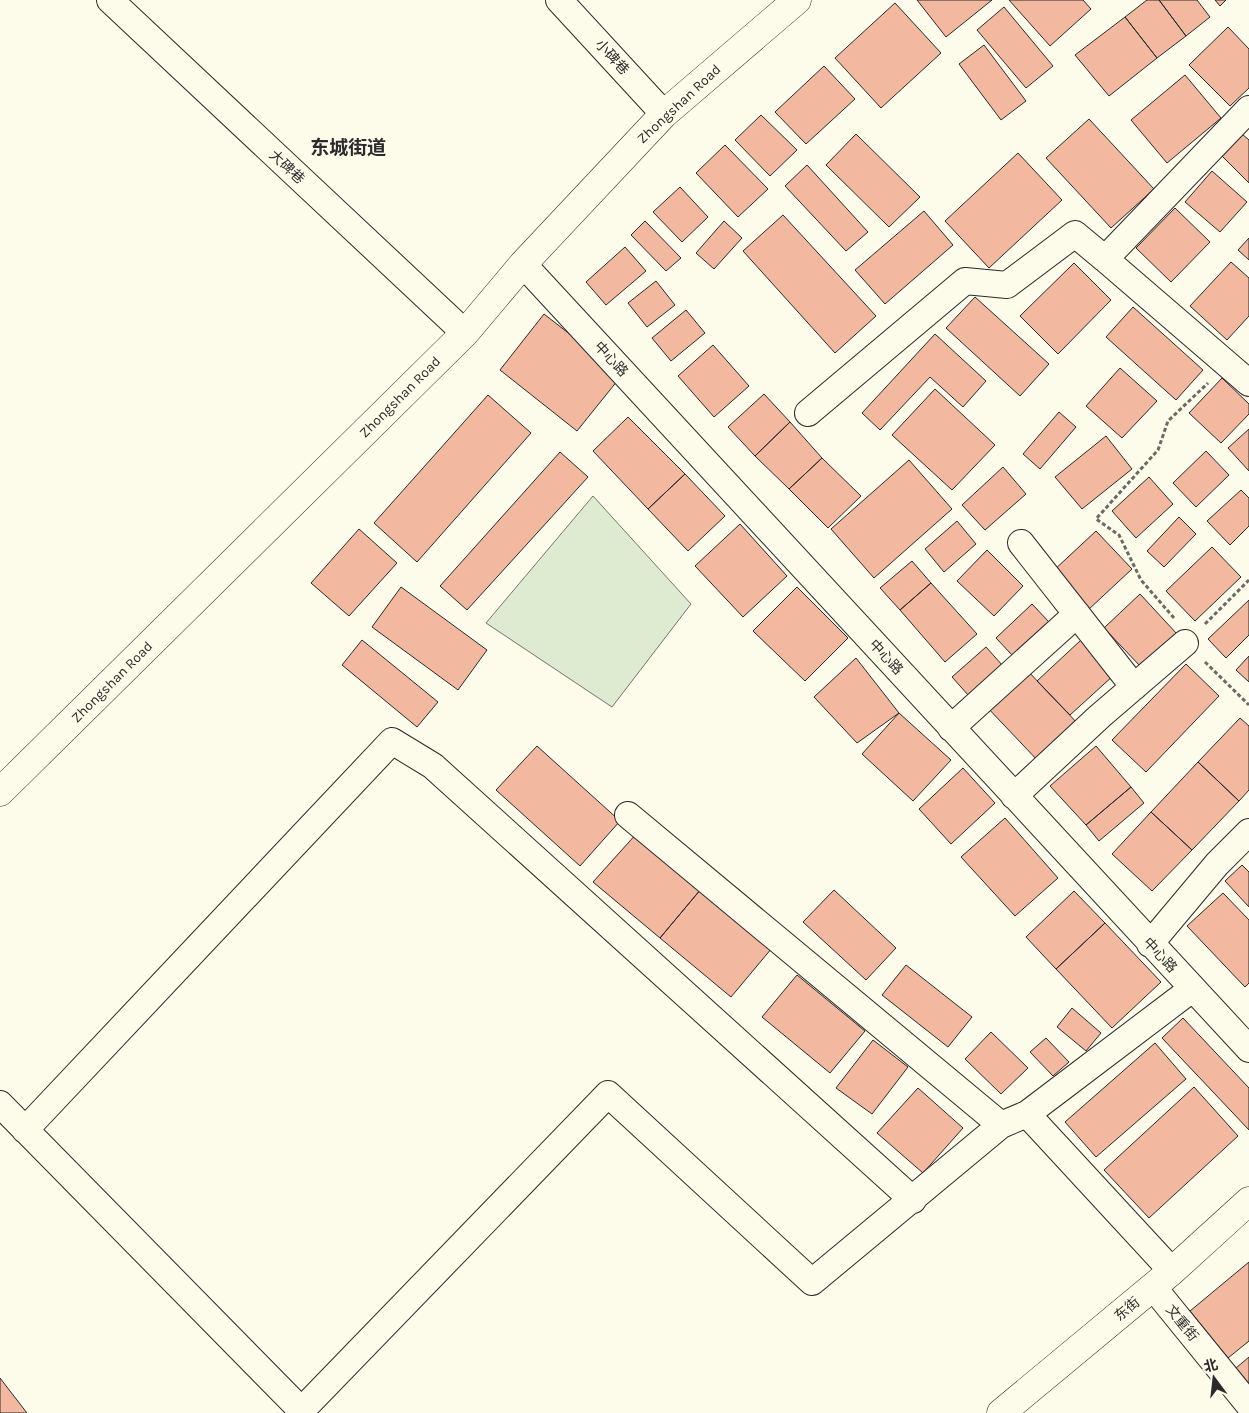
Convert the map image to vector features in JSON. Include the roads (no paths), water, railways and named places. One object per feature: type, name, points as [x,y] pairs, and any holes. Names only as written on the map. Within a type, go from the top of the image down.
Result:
[{"type":"main road","name":"Zhongshan Road","points":[[0,792],[465,333],[523,264],[664,114],[797,0]]},
{"type":"main road","name":"东街","points":[[1001,1413],[1162,1279],[1249,1201]]},
{"type":"street","name":"大碑巷","points":[[110,0],[465,333]]},
{"type":"street","name":"小碑巷","points":[[559,0],[664,114]]},
{"type":"street","points":[[1105,259],[1249,109]]},
{"type":"street","points":[[808,413],[964,282],[1007,285],[1075,234],[1249,383]]},
{"type":"street","name":"中心路","points":[[523,264],[1249,1049]]},
{"type":"street","points":[[1021,543],[1134,687]]},
{"type":"street","points":[[951,728],[1077,614]]},
{"type":"street","points":[[1014,796],[1100,716],[1185,643]]},
{"type":"street","points":[[25,1130],[392,741],[433,766],[913,1200]]},
{"type":"street","points":[[628,815],[1001,1125]]},
{"type":"street","points":[[1150,944],[1217,864],[1249,832]]},
{"type":"street","points":[[0,1104],[302,1412],[608,1094],[812,1282],[1001,1125],[1027,1114],[1192,989]]},
{"type":"street","name":"文重街","points":[[1027,1114],[1162,1279],[1249,1405]]},
{"type":"district","name":"东城街道","points":[[348,148]]}]
